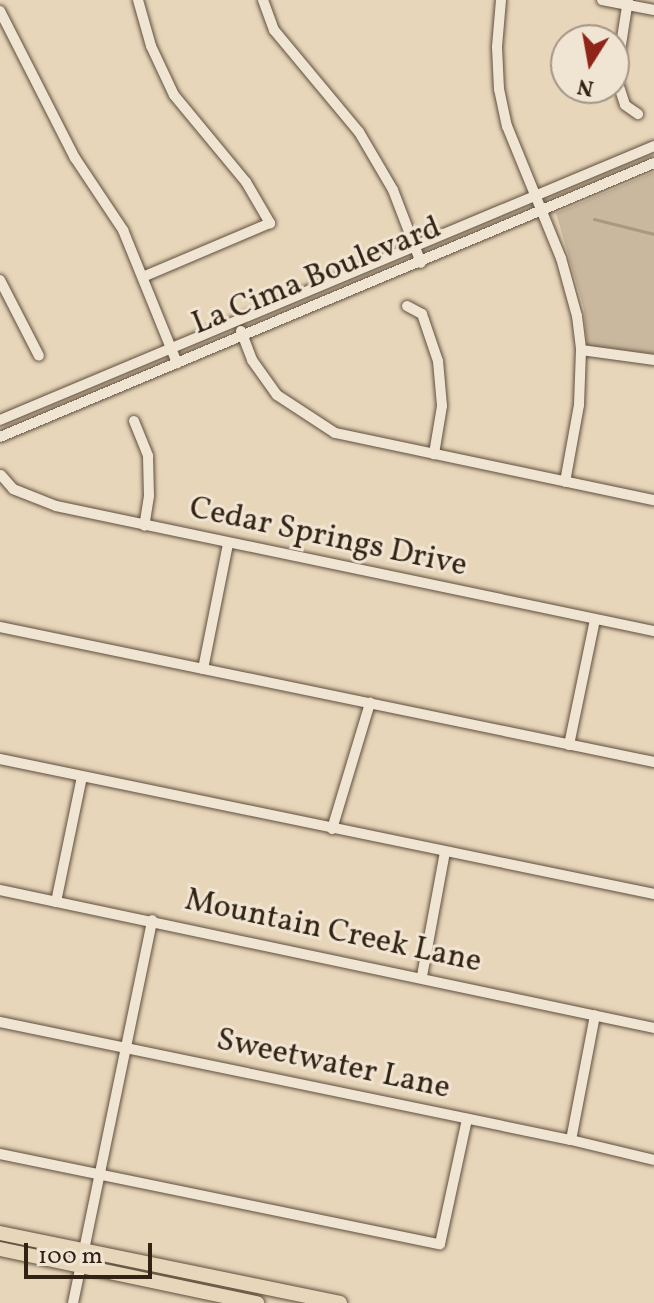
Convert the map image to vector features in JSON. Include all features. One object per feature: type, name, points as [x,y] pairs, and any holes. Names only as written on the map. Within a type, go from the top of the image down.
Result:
[{"type":"main road","points":[[0,1233],[82,1258],[257,1303]]},
{"type":"main road","points":[[0,1249],[82,1258],[340,1303]]},
{"type":"street","points":[[138,0],[151,46],[174,95],[246,182],[270,223],[143,277]]},
{"type":"street","points":[[263,0],[274,30],[359,132],[393,190],[421,263]]},
{"type":"street","points":[[501,0],[497,47],[499,89],[507,126],[571,289],[581,350],[579,405],[565,482]]},
{"type":"street","points":[[602,0],[627,2],[654,10]]},
{"type":"street","points":[[627,2],[616,77],[625,105],[638,114]]},
{"type":"street","points":[[0,11],[75,158],[123,230],[177,363]]},
{"type":"street","name":"La Cima Boulevard","points":[[0,420],[654,146]]},
{"type":"street","name":"La Cima Boulevard","points":[[0,437],[654,163]]},
{"type":"street","points":[[0,280],[39,356]]},
{"type":"street","points":[[407,306],[422,314],[438,361],[442,406],[434,454]]},
{"type":"street","points":[[238,320],[242,336],[264,380],[285,403],[315,424],[335,433],[654,500]]},
{"type":"street","points":[[581,350],[654,360]]},
{"type":"street","points":[[134,421],[148,456],[149,496],[144,526]]},
{"type":"street","name":"Cedar Springs Drive","points":[[1,475],[13,489],[36,500],[144,526],[654,631]]},
{"type":"street","points":[[203,669],[228,544]]},
{"type":"street","points":[[569,745],[595,620]]},
{"type":"street","points":[[0,627],[654,762]]},
{"type":"street","points":[[332,829],[370,703]]},
{"type":"street","points":[[0,759],[654,894]]},
{"type":"street","points":[[56,902],[82,777]]},
{"type":"street","points":[[422,976],[445,852]]},
{"type":"street","name":"Mountain Creek Lane","points":[[0,890],[422,976],[654,1028]]},
{"type":"street","points":[[73,1303],[152,920]]},
{"type":"street","points":[[571,1140],[595,1015]]},
{"type":"street","name":"Sweetwater Lane","points":[[0,1022],[571,1140],[654,1160]]},
{"type":"street","points":[[0,1154],[440,1244],[467,1119]]},
{"type":"shaded area","points":[[654,172],[654,354],[587,345],[584,309],[556,213]]},
{"type":"waterway","points":[[594,219],[654,234]]}]
